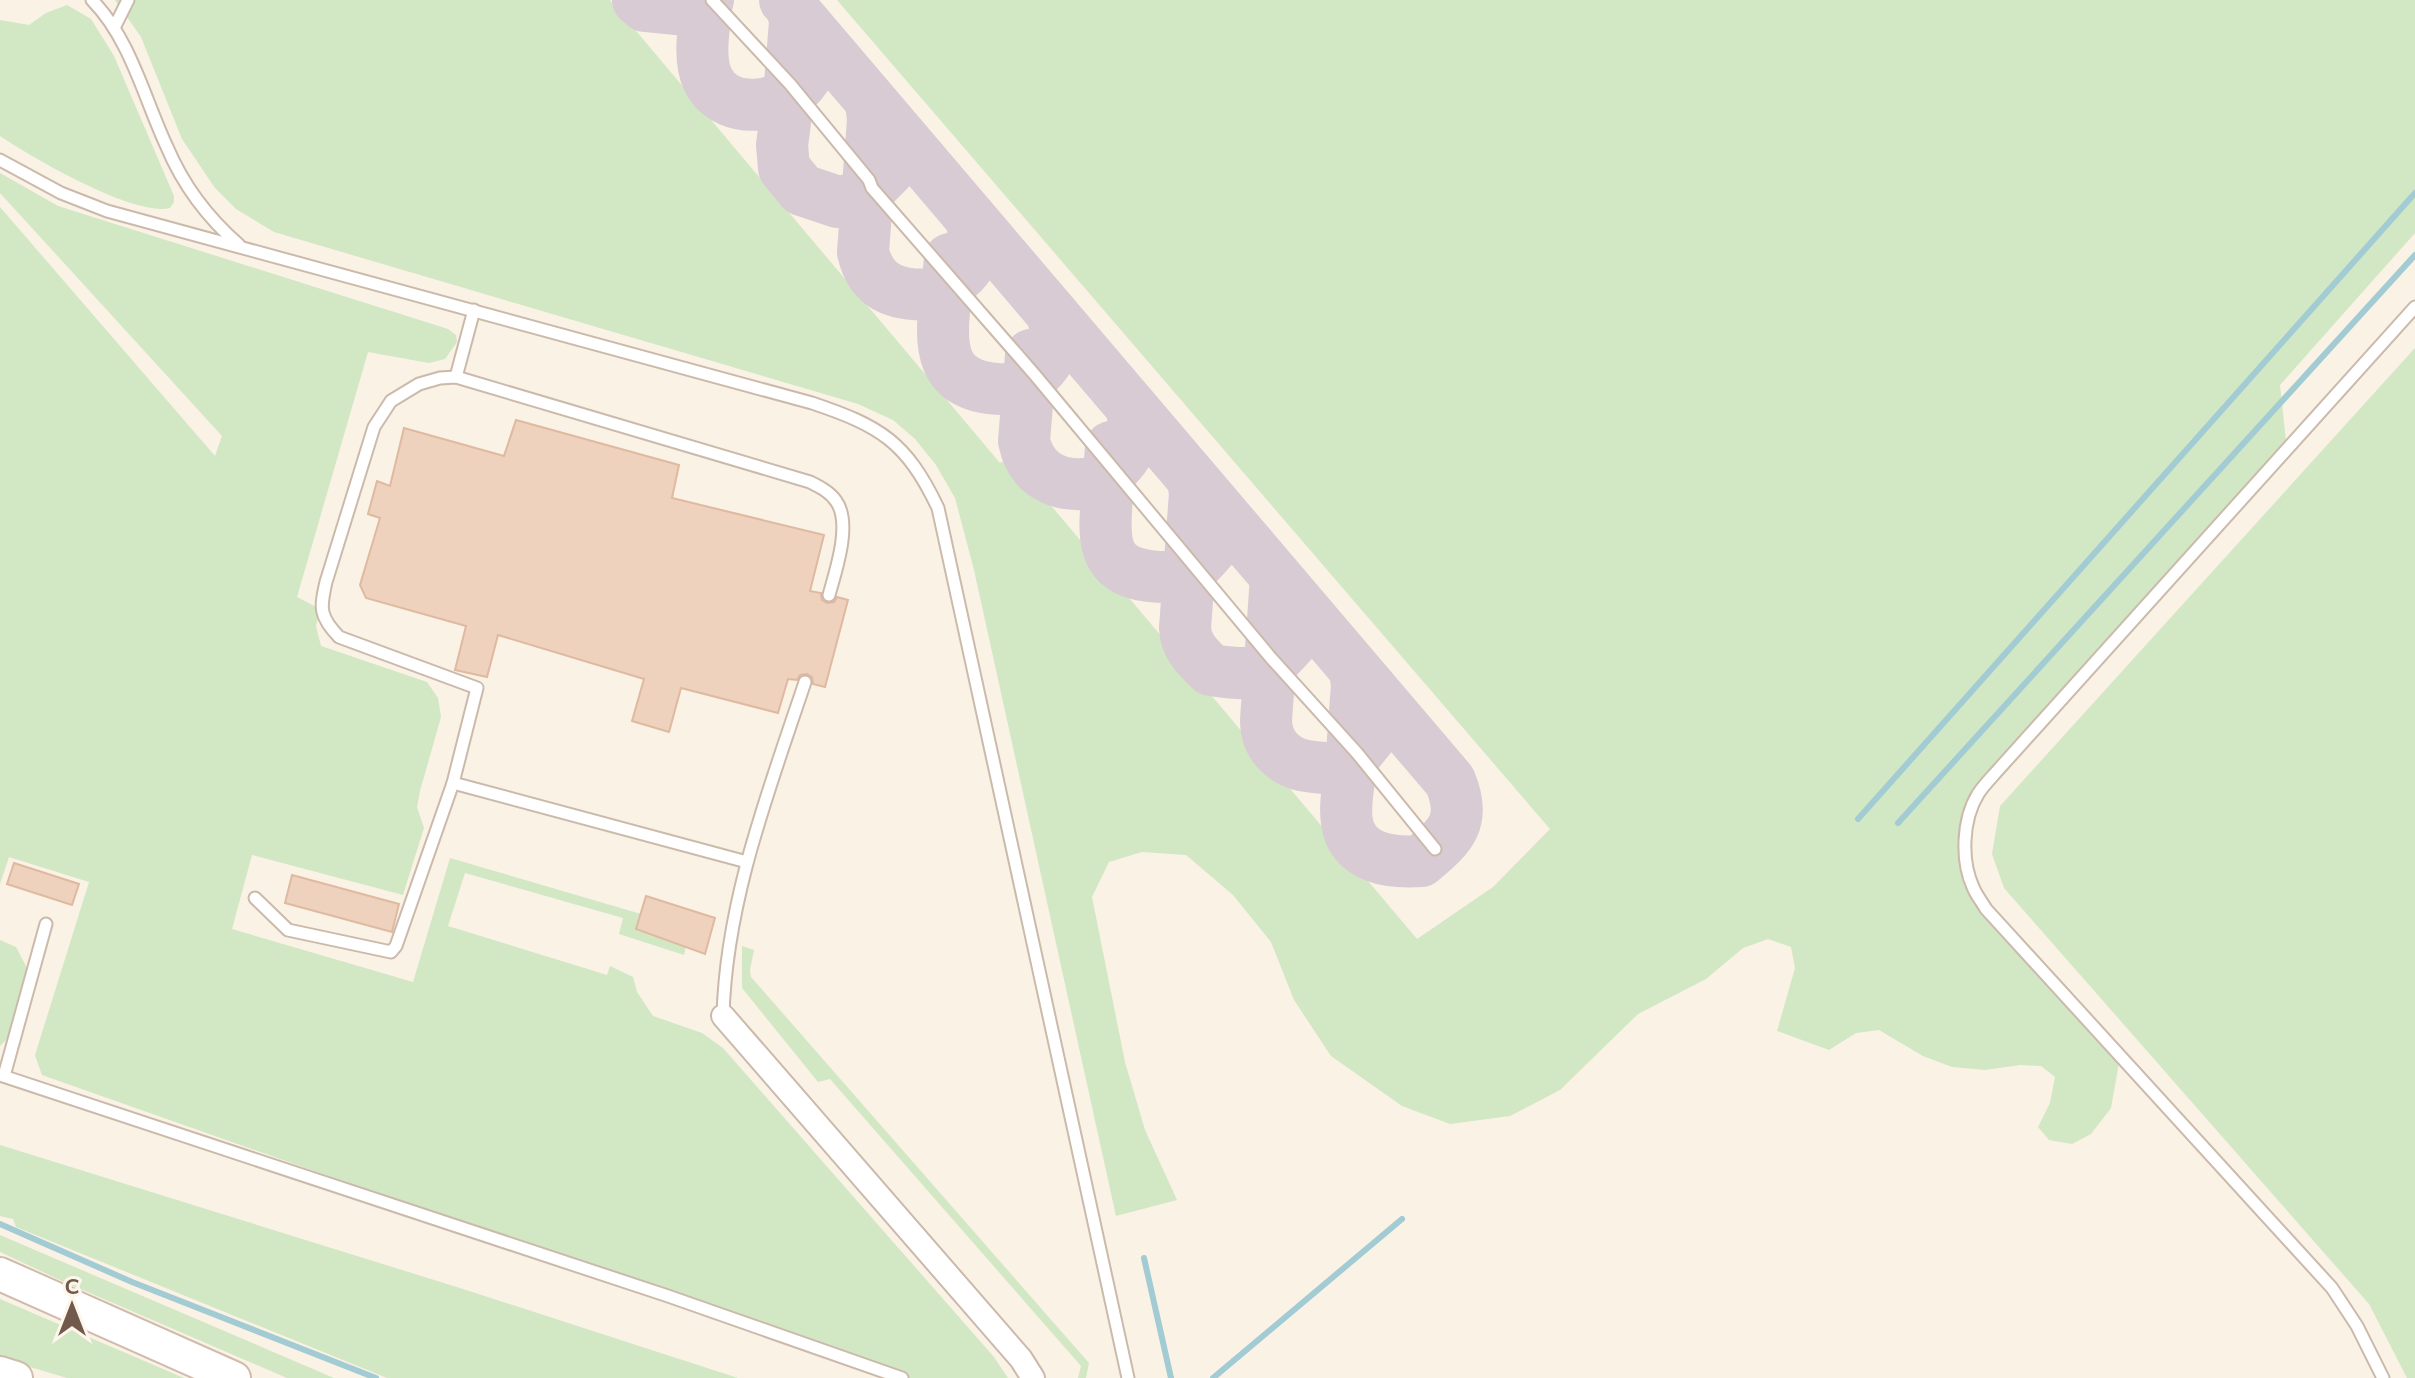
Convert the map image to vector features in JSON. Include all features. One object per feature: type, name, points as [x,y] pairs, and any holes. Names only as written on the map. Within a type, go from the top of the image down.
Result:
[{"type":"main road","points":[[0,1274],[234,1378]]},
{"type":"main road","points":[[0,1373],[16,1378]]},
{"type":"street","points":[[723,1016],[1021,1359],[1033,1378]]},
{"type":"lane","points":[[92,0],[114,28],[167,150],[196,199],[219,228],[246,250]]},
{"type":"lane","points":[[114,28],[128,0]]},
{"type":"lane","points":[[712,0],[790,84],[869,180],[872,188],[1044,386],[1271,658],[1357,753],[1435,849]]},
{"type":"lane","points":[[0,160],[61,193],[107,211],[812,403],[846,415],[881,433],[905,453],[923,476],[938,508],[1128,1378]]},
{"type":"lane","points":[[2383,1378],[2357,1326],[2332,1288],[1986,909],[1973,887],[1965,843],[1968,821],[1977,796],[1998,770],[2415,307]]},
{"type":"lane","points":[[456,377],[474,310]]},
{"type":"lane","points":[[255,898],[288,930],[391,952],[396,946],[453,783],[477,688],[339,637],[326,623],[320,605],[374,427],[391,401],[419,384],[456,377],[810,482],[824,489],[838,502],[844,525],[829,595]]},
{"type":"lane","points":[[723,1016],[724,971],[747,862],[772,776],[805,682]]},
{"type":"lane","points":[[453,783],[747,862]]},
{"type":"lane","points":[[46,924],[2,1076],[668,1296],[902,1378]]},
{"type":"green space","points":[[115,0],[610,0],[1000,463],[1010,457],[1417,939],[1493,887],[1550,829],[837,0],[2415,0],[2415,233],[2280,385],[2286,441],[1970,798],[1961,860],[1980,911],[2119,1063],[2111,1108],[2091,1134],[2072,1144],[2049,1140],[2038,1127],[2050,1103],[2055,1077],[2041,1066],[2020,1065],[1985,1070],[1952,1067],[1923,1056],[1879,1030],[1856,1033],[1829,1050],[1777,1031],[1795,968],[1791,947],[1768,939],[1743,948],[1706,979],[1638,1014],[1560,1090],[1510,1116],[1450,1124],[1402,1106],[1331,1056],[1294,1000],[1271,942],[1233,895],[1186,855],[1142,852],[1109,862],[1092,897],[1125,1062],[1145,1130],[1177,1200],[1116,1216],[974,570],[955,498],[936,465],[915,439],[893,420],[858,404],[274,232],[236,209],[215,188],[182,139],[141,37]]},
{"type":"green space","points":[[67,5],[91,19],[114,56],[174,196],[170,208],[133,204],[109,195],[0,136],[0,20],[29,25],[46,13]]},
{"type":"green space","points":[[0,173],[58,206],[448,329],[456,335],[457,342],[445,359],[429,363],[368,352],[297,597],[320,609],[316,626],[321,646],[427,682],[438,698],[441,717],[417,807],[424,828],[403,895],[252,855],[232,929],[413,982],[450,858],[641,914],[636,929],[686,946],[684,955],[619,934],[623,918],[465,873],[448,926],[607,975],[610,966],[633,977],[637,992],[653,1016],[702,1033],[723,1048],[994,1357],[1008,1378],[902,1378],[42,1075],[35,1055],[89,882],[9,857],[0,884],[0,207],[215,456],[222,436],[0,193]]},
{"type":"green space","points":[[2415,348],[2415,1378],[2407,1378],[2369,1304],[2004,888],[1992,854],[2000,806]]},
{"type":"green space","points":[[0,940],[16,947],[28,970],[9,1037],[0,1046]]},
{"type":"green space","points":[[742,946],[754,950],[751,977],[1089,1363],[1086,1378],[1078,1378],[1081,1366],[830,1079],[818,1082],[742,988]]},
{"type":"green space","points":[[0,1145],[738,1378],[387,1378],[16,1227],[13,1219],[0,1216]]},
{"type":"green space","points":[[0,1235],[334,1378],[287,1378],[0,1252]]},
{"type":"green space","points":[[0,1299],[184,1378],[67,1378],[0,1358]]},
{"type":"building","points":[[516,420],[679,465],[672,498],[824,535],[810,591],[821,593],[822,600],[827,603],[834,602],[837,597],[848,600],[825,687],[813,684],[812,677],[807,674],[800,675],[797,680],[788,679],[778,713],[681,688],[669,732],[632,721],[644,679],[498,635],[487,677],[455,670],[466,626],[366,598],[360,585],[380,518],[368,514],[377,481],[390,486],[404,428],[504,456]]},
{"type":"building","points":[[14,863],[79,884],[72,905],[7,884]]},
{"type":"building","points":[[292,875],[399,904],[392,932],[285,903]]},
{"type":"building","points":[[646,896],[715,918],[705,954],[636,929]]},
{"type":"waterway","points":[[1858,819],[2415,193]]},
{"type":"waterway","points":[[1898,823],[2415,255]]},
{"type":"waterway","points":[[1213,1378],[1402,1219]]},
{"type":"waterway","points":[[0,1224],[132,1282],[376,1378]]},
{"type":"waterway","points":[[1144,1258],[1171,1378]]},
{"type":"taxiway","points":[[638,0],[645,6],[694,11],[708,0]]},
{"type":"taxiway","points":[[707,0],[703,61],[708,80],[717,92],[744,104],[775,101],[801,84],[809,71]]},
{"type":"taxiway","points":[[785,0],[1450,781],[1457,807],[1453,827],[1441,844],[1421,861],[1397,861],[1375,856],[1356,844],[1350,834],[1346,808],[1357,685],[1355,670]]},
{"type":"taxiway","points":[[793,10],[795,22],[790,84],[782,145],[784,168],[802,190],[838,202],[867,192],[889,170]]},
{"type":"taxiway","points":[[871,102],[873,120],[863,252],[873,275],[899,292],[936,294],[970,264],[975,245],[971,219]]},
{"type":"taxiway","points":[[950,259],[944,308],[945,351],[952,368],[965,380],[986,388],[1017,389],[1048,358],[1054,341],[1054,316]]},
{"type":"taxiway","points":[[1031,355],[1024,441],[1028,454],[1042,473],[1074,484],[1099,482],[1123,458],[1132,441],[1134,420],[1131,407]]},
{"type":"taxiway","points":[[1111,447],[1106,537],[1113,558],[1133,572],[1170,577],[1191,569],[1212,548]]},
{"type":"taxiway","points":[[1193,480],[1195,493],[1185,628],[1191,647],[1211,670],[1248,673],[1265,668],[1292,642]]},
{"type":"taxiway","points":[[1276,577],[1266,720],[1274,747],[1295,763],[1333,768],[1349,761],[1371,736]]}]
